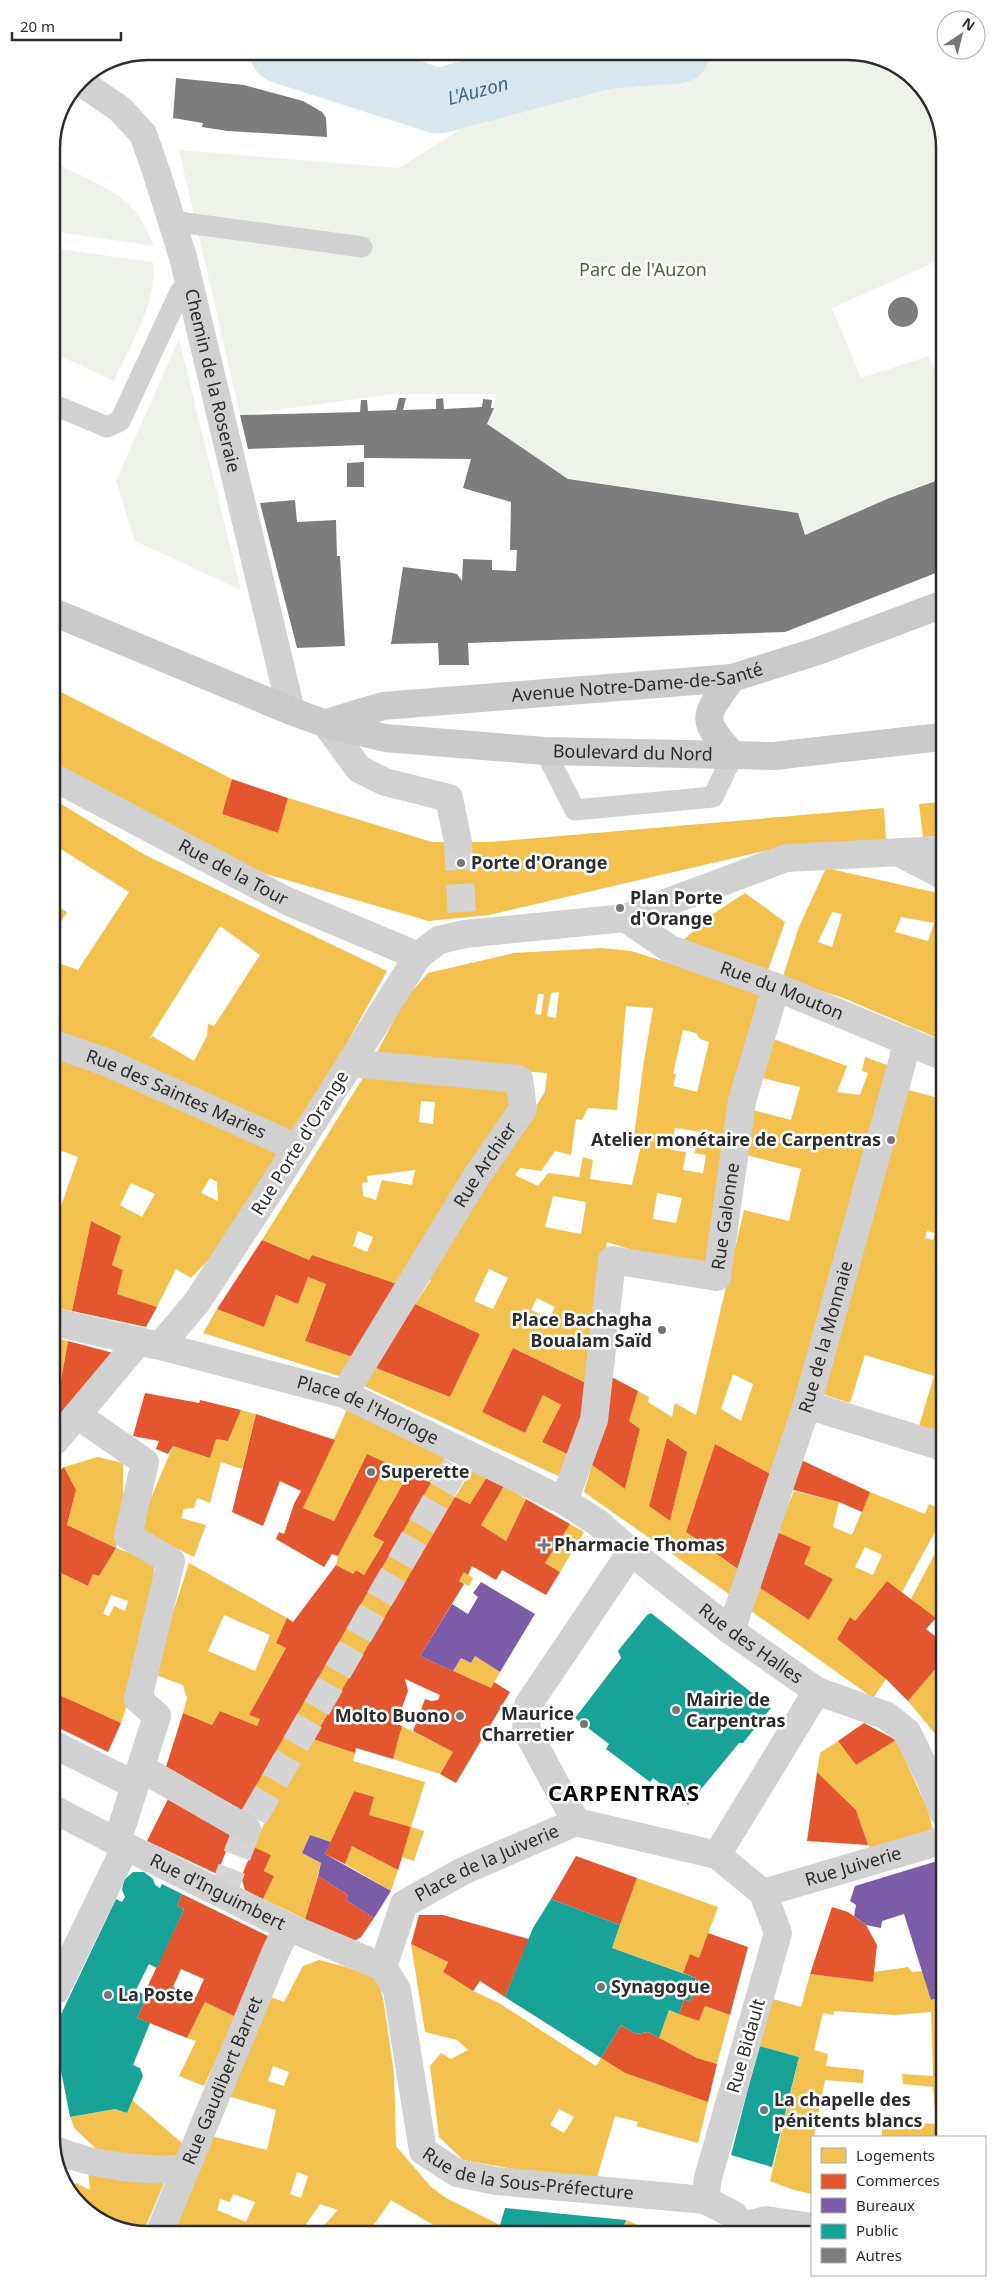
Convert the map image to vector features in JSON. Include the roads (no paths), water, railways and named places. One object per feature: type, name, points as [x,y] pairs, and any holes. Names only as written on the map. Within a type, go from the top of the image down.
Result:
[{"type":"main road","name":"Avenue Notre-Dame-de-Santé","points":[[326,724],[384,706],[732,678],[818,651],[936,607]]},
{"type":"main road","name":"Boulevard du Nord","points":[[60,615],[291,711],[326,724],[385,738],[546,751],[774,756],[936,738]]},
{"type":"main road","points":[[732,678],[710,708],[708,722],[714,734],[733,755]]},
{"type":"street","name":"Chemin de la Roseraie","points":[[86,86],[120,109],[143,134],[172,221],[291,711]]},
{"type":"street","points":[[326,724],[359,769],[384,782],[449,798],[458,842]]},
{"type":"street","name":"Rue de la Tour","points":[[60,781],[287,901],[428,948]]},
{"type":"street","points":[[428,948],[463,927],[626,918],[786,858],[936,850]]},
{"type":"street","points":[[898,852],[936,872]]},
{"type":"street","name":"Rue du Mouton","points":[[626,918],[670,949],[776,986],[936,1053]]},
{"type":"street","name":"Rue Porte d'Orange","points":[[60,1434],[77,1415],[150,1344],[197,1302],[350,1063],[428,948]]},
{"type":"street","name":"Rue Galonne","points":[[564,1501],[594,1420],[612,1260],[717,1277],[742,1101],[776,986]]},
{"type":"street","name":"Rue de la Monnaie","points":[[731,1631],[807,1405],[908,1041]]},
{"type":"street","name":"Rue des Saintes Maries","points":[[60,1046],[106,1062],[297,1148]]},
{"type":"street","name":"Rue Archier","points":[[344,1394],[476,1177],[523,1109],[519,1079],[350,1063]]},
{"type":"street","name":"Place de l'Horloge","points":[[60,1323],[150,1344],[344,1394],[564,1501]]},
{"type":"street","points":[[807,1405],[936,1445]]},
{"type":"street","points":[[60,1981],[122,1844],[138,1776],[157,1716],[138,1699],[171,1561],[128,1536],[146,1462],[77,1415]]},
{"type":"street","name":"Rue des Halles","points":[[564,1501],[597,1522],[731,1631],[817,1691],[886,1716],[907,1732],[936,1770]]},
{"type":"street","points":[[632,1552],[528,1705],[526,1729],[576,1822],[717,1856],[763,1893]]},
{"type":"street","points":[[717,1856],[817,1691]]},
{"type":"street","points":[[60,1747],[138,1776],[247,1829]]},
{"type":"street","name":"Rue d'Inguimbert","points":[[60,1813],[288,1927],[383,1967]]},
{"type":"street","name":"Place de la Juiverie","points":[[383,1967],[404,1904],[463,1871],[576,1822]]},
{"type":"street","name":"Rue Juiverie","points":[[763,1893],[936,1842]]},
{"type":"street","name":"Rue Bidault","points":[[705,2200],[708,2178],[778,1933],[763,1893]]},
{"type":"street","name":"Rue Gaudibert Barret","points":[[162,2226],[276,1951],[288,1927]]},
{"type":"street","name":"Rue de la Sous-Préfecture","points":[[383,1967],[397,1990],[423,2151],[457,2173],[496,2181],[705,2200]]},
{"type":"street","points":[[62,2152],[95,2161],[136,2168],[163,2170],[186,2168]]},
{"type":"street","points":[[705,2200],[734,2215],[740,2226]]},
{"type":"street","points":[[747,2226],[766,2220],[805,2226]]},
{"type":"lane","points":[[172,221],[362,247]]},
{"type":"lane","points":[[60,407],[107,427],[120,421],[180,292],[188,282]]},
{"type":"lane","points":[[546,751],[574,810],[713,797],[733,755]]},
{"type":"waterway","name":"L'Auzon","points":[[310,60],[438,101],[592,60]]},
{"type":"tunnel","points":[[458,842],[462,919]]},
{"type":"tunnel","points":[[222,1895],[247,1829],[464,1452]]},
{"type":"place","name":"Porte d'Orange","points":[[461,863]]},
{"type":"place","name":"Plan Porte d'Orange","points":[[620,908]]},
{"type":"place","name":"Atelier monétaire de Carpentras","points":[[891,1140]]},
{"type":"place","name":"Place Bachagha Boualam Saïd","points":[[662,1330]]},
{"type":"place","name":"Superette","points":[[371,1472]]},
{"type":"place","name":"Pharmacie Thomas","points":[[544,1545]]},
{"type":"place","name":"Mairie de Carpentras","points":[[676,1710]]},
{"type":"place","name":"Molto Buono","points":[[460,1716]]},
{"type":"place","name":"Maurice Charretier","points":[[584,1724]]},
{"type":"place","name":"Synagogue","points":[[601,1987]]},
{"type":"place","name":"La Poste","points":[[108,1995]]},
{"type":"place","name":"La chapelle des pénitents blancs","points":[[764,2110]]},
{"type":"district","name":"CARPENTRAS","points":[[624,1793]]},
{"type":"park label","name":"Parc de l'Auzon","points":[[643,270]]}]
